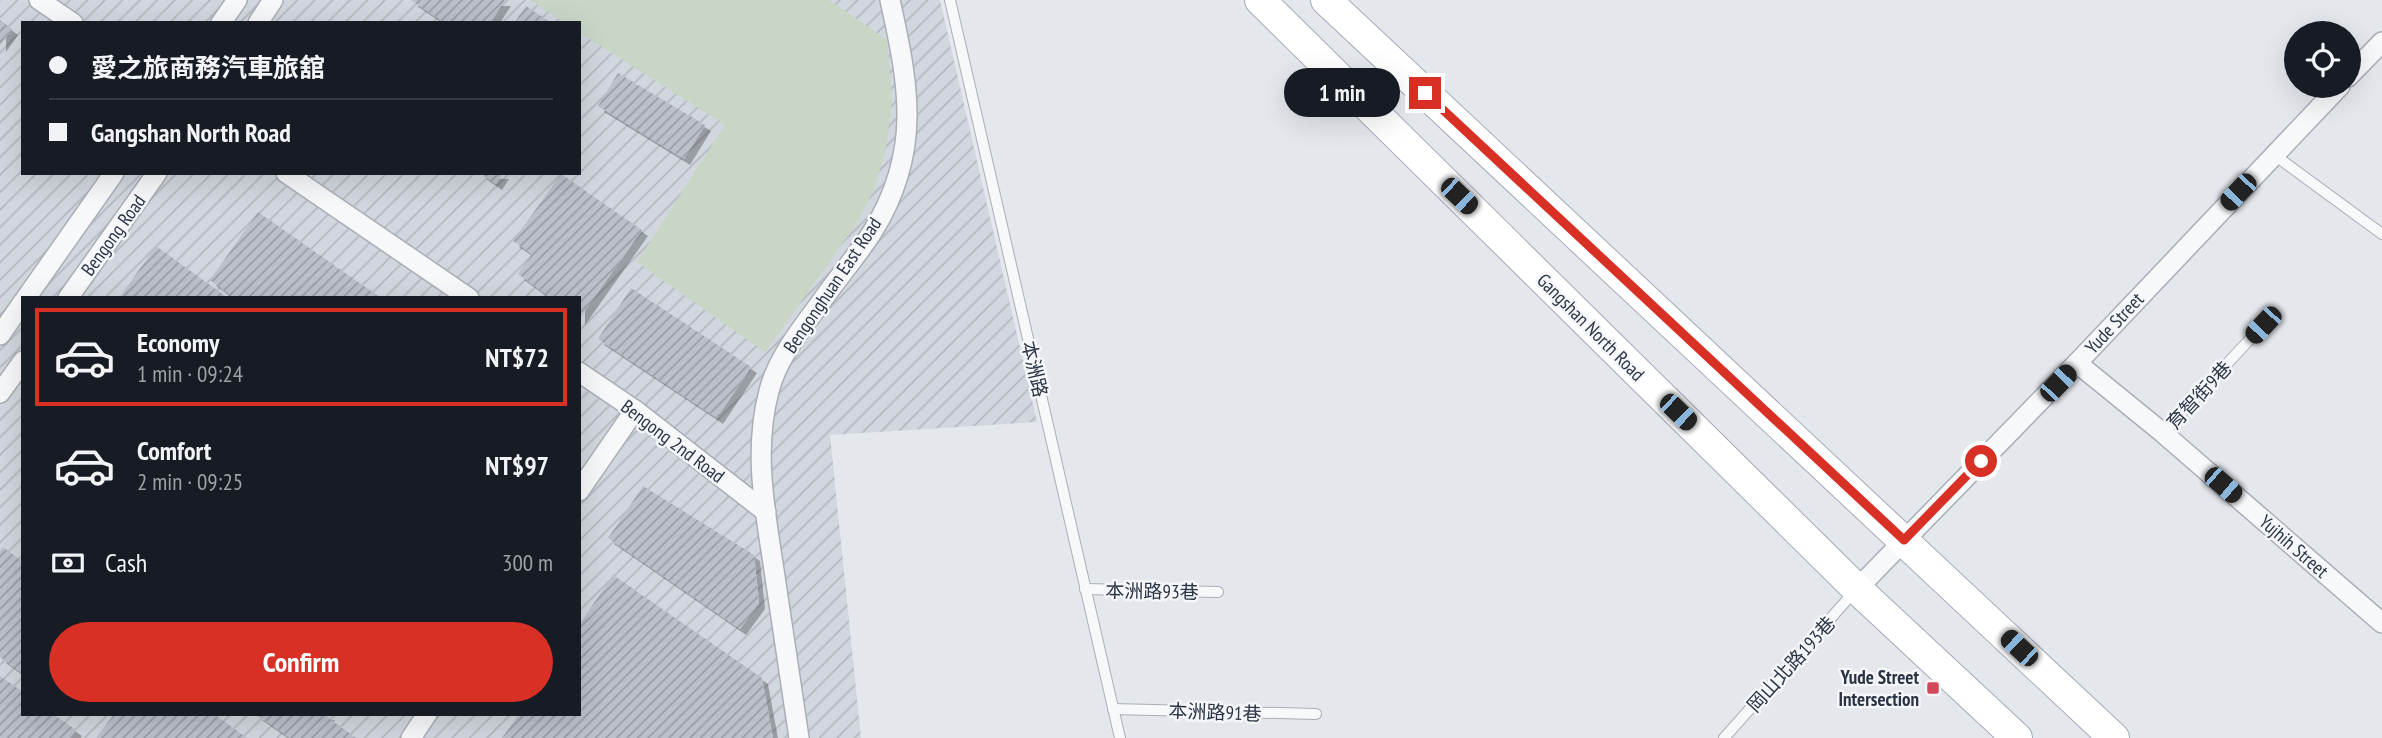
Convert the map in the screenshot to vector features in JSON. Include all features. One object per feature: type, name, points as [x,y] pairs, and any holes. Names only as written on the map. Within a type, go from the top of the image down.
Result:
[{"type":"main road","name":"Gangshan North Road","points":[[1260,0],[1857,589],[2017,738]]},
{"type":"main road","points":[[1326,0],[2114,738]]},
{"type":"street","points":[[39,0],[70,21]]},
{"type":"street","points":[[222,21],[237,0]]},
{"type":"street","points":[[259,21],[273,0]]},
{"type":"street","name":"Bengonghuan East Road","points":[[799,738],[761,479],[762,420],[770,387],[785,353],[873,230],[903,162],[908,130],[908,95],[890,0]]},
{"type":"street","points":[[2361,64],[2382,42]]},
{"type":"street","name":"Yude Street","points":[[1857,589],[2077,363],[2328,98]]},
{"type":"street","name":"Bengong Road","points":[[27,296],[113,175]]},
{"type":"street","name":"Bengong Road","points":[[69,296],[156,175]]},
{"type":"street","points":[[289,175],[466,296]]},
{"type":"street","points":[[0,335],[21,305]]},
{"type":"street","name":"Yujhih Street","points":[[2077,363],[2163,433],[2382,623]]},
{"type":"street","points":[[0,393],[21,364]]},
{"type":"street","name":"Bengong 2nd Road","points":[[581,373],[635,410],[766,512]]},
{"type":"street","points":[[581,488],[635,410]]},
{"type":"street","points":[[411,738],[426,716]]},
{"type":"lane","name":"本洲路","points":[[950,0],[1120,738]]},
{"type":"lane","points":[[2273,154],[2382,234]]},
{"type":"lane","name":"育智街9巷","points":[[2163,433],[2263,325]]},
{"type":"lane","name":"本洲路93巷","points":[[1086,589],[1218,592]]},
{"type":"lane","name":"岡山北路193巷","points":[[1724,738],[1857,589]]},
{"type":"lane","name":"本洲路91巷","points":[[1113,709],[1316,714]]},
{"type":"shaded area","points":[[0,0],[940,0],[1037,422],[830,435],[861,738],[0,738]]},
{"type":"green space","points":[[530,0],[829,0],[887,40],[892,103],[886,148],[875,187],[857,223],[765,352],[637,262],[725,125],[581,33],[581,21],[562,21]]},
{"type":"building","points":[[411,0],[505,0],[491,21],[442,21]]},
{"type":"building","points":[[526,6],[548,21],[515,21]]},
{"type":"building","points":[[0,20],[12,29],[0,46]]},
{"type":"building","points":[[618,73],[705,125],[684,159],[598,106]]},
{"type":"building","points":[[483,175],[502,175],[496,184]]},
{"type":"building","points":[[560,175],[642,230],[581,316],[581,296],[548,296],[518,274],[532,254],[513,241]]},
{"type":"building","points":[[258,212],[378,296],[232,296],[210,280]]},
{"type":"building","points":[[156,246],[225,296],[120,296]]},
{"type":"building","points":[[631,288],[751,367],[717,418],[598,339]]},
{"type":"building","points":[[643,486],[754,555],[759,603],[740,629],[608,538]]},
{"type":"building","points":[[3,547],[21,560],[21,673],[0,657],[0,551]]},
{"type":"building","points":[[613,575],[762,678],[773,738],[502,738],[518,716],[581,716],[581,622]]},
{"type":"building","points":[[0,676],[21,691],[21,716],[56,716],[76,730],[70,738],[0,738]]},
{"type":"building","points":[[112,716],[217,716],[247,738],[96,738]]},
{"type":"building","points":[[259,716],[328,716],[356,738],[290,738]]},
{"type":"place","name":"Yude Street Intersection","points":[[1933,688]]},
{"type":"route","points":[[1425,93],[1904,540],[1981,461]]}]
